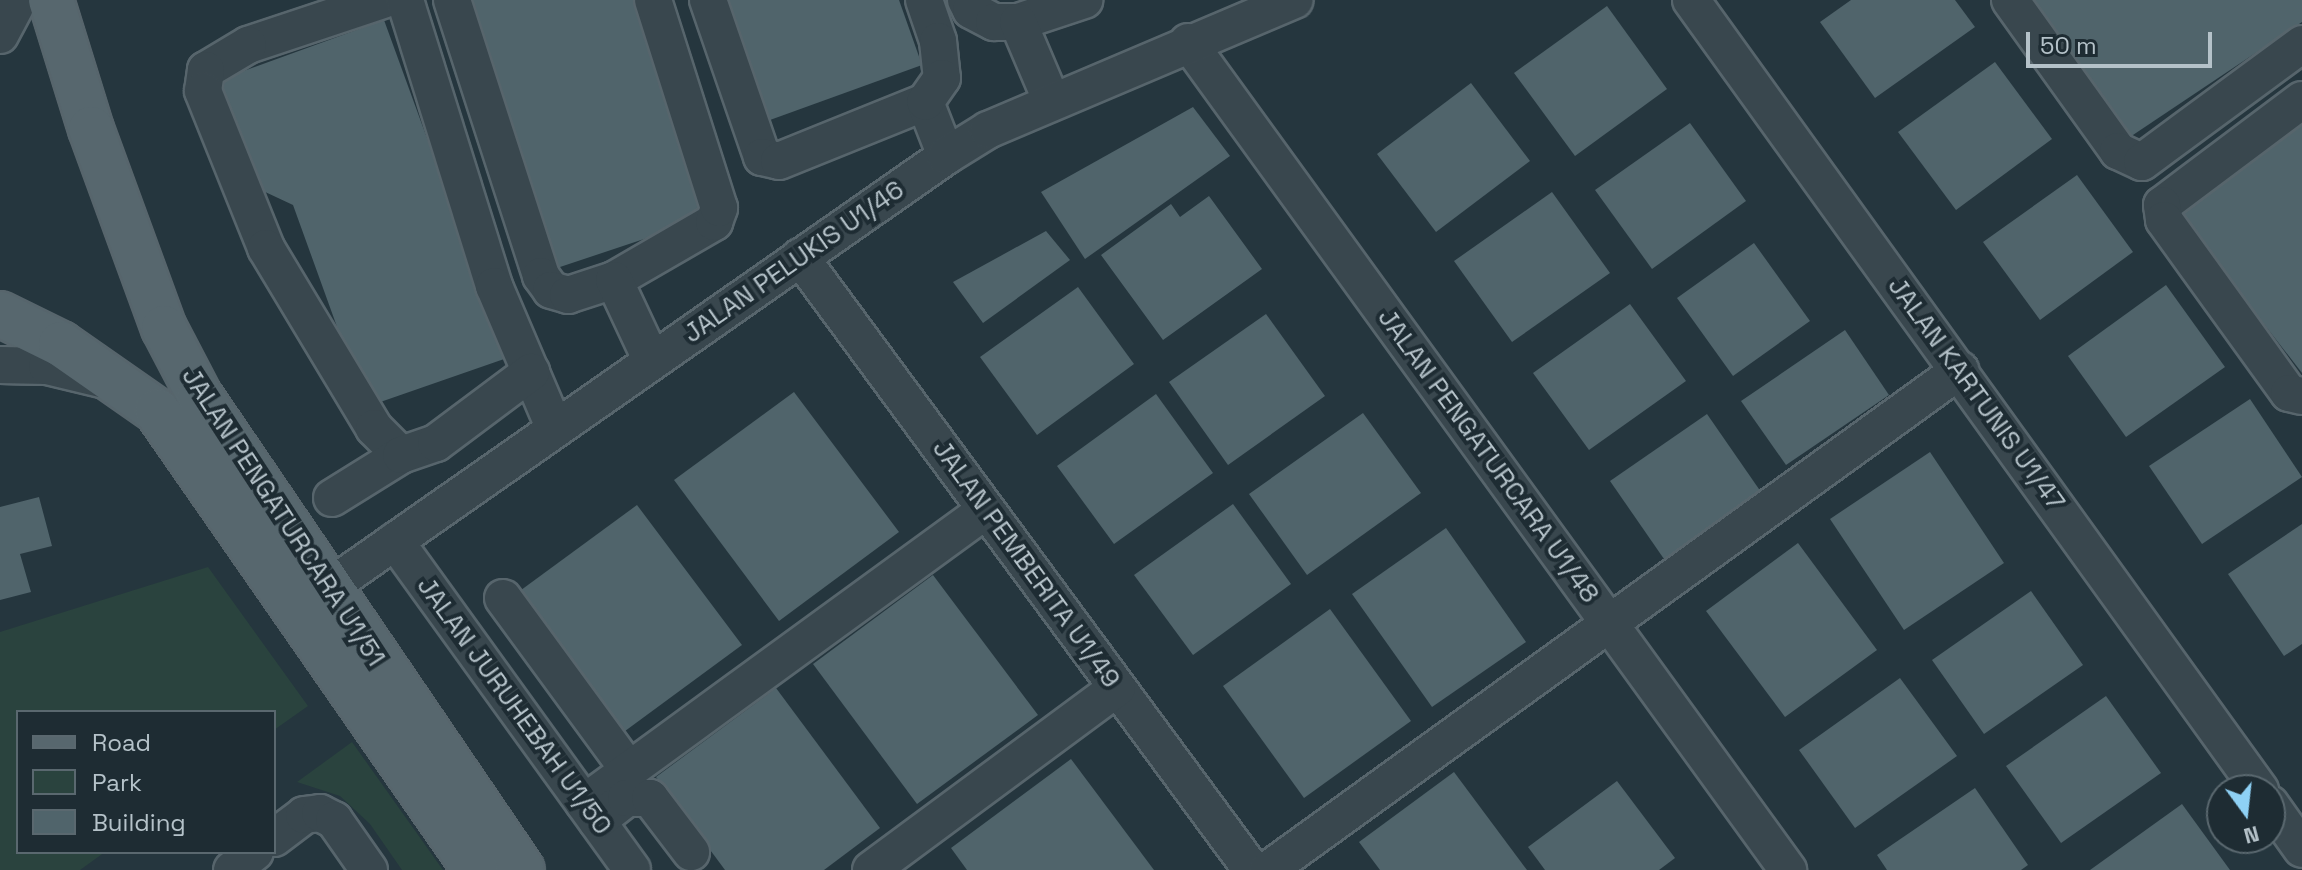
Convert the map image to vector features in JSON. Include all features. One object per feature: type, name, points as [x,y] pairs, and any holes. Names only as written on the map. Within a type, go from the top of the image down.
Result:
[{"type":"main road","name":"JALAN PENGATURCARA U1/51","points":[[22,14],[91,129],[164,328],[199,395],[522,870]]},
{"type":"main road","name":"JALAN PENGATURCARA U1/51","points":[[0,314],[122,384],[157,411],[476,870]]},
{"type":"street","points":[[383,0],[248,45],[206,70],[203,91],[266,248],[374,428],[401,455]]},
{"type":"street","points":[[405,0],[494,286],[555,429]]},
{"type":"street","points":[[452,0],[541,276],[551,290],[568,295],[614,280],[714,222],[719,208],[653,0]]},
{"type":"street","points":[[708,0],[762,157],[779,161],[925,102],[942,78],[938,41],[924,0]]},
{"type":"street","points":[[966,0],[971,10],[994,22],[1018,22],[1084,0]]},
{"type":"street","name":"JALAN PELUKIS U1/46","points":[[328,588],[946,156],[1052,102],[1188,42],[1295,0]]},
{"type":"street","name":"JALAN KARTUNIS U1/47","points":[[1691,0],[2249,774]]},
{"type":"street","points":[[2010,0],[2118,151],[2142,162],[2302,44]]},
{"type":"street","points":[[1018,22],[1052,102]]},
{"type":"street","name":"JALAN PENGATURCARA U1/48","points":[[1188,42],[1788,870]]},
{"type":"street","points":[[2302,100],[2162,205],[2164,220],[2289,393],[2302,396]]},
{"type":"street","points":[[925,102],[946,156]]},
{"type":"street","name":"JALAN PEMBERITA U1/49","points":[[800,257],[1252,870]]},
{"type":"street","points":[[614,280],[652,361]]},
{"type":"street","points":[[0,365],[47,366],[122,384]]},
{"type":"street","points":[[1268,870],[1960,370]]},
{"type":"street","points":[[332,498],[401,455],[436,443],[531,372]]},
{"type":"street","points":[[590,812],[628,769],[986,510]]},
{"type":"street","name":"JALAN JURUHEBAH U1/50","points":[[395,541],[632,870]]},
{"type":"street","points":[[503,598],[628,769]]},
{"type":"street","points":[[871,870],[1117,688]]},
{"type":"street","points":[[590,812],[626,798],[650,798],[691,852]]},
{"type":"street","points":[[276,836],[304,815],[320,813],[334,820],[369,870]]},
{"type":"street","points":[[2286,826],[2302,849]]},
{"type":"street","points":[[232,870],[252,854]]},
{"type":"green space","points":[[208,567],[308,706],[276,729],[276,710],[16,710],[16,854],[102,854],[80,870],[0,870],[0,632]]},
{"type":"green space","points":[[352,742],[443,870],[402,870],[370,824],[340,796],[297,782]]},
{"type":"building","points":[[465,0],[635,0],[707,218],[554,269]]},
{"type":"building","points":[[726,0],[899,0],[922,65],[770,120]]},
{"type":"building","points":[[1851,0],[1955,0],[1975,27],[1875,98],[1820,22]]},
{"type":"building","points":[[2027,0],[2302,0],[2302,22],[2127,139]]},
{"type":"building","points":[[1607,6],[1667,89],[1575,156],[1514,73]]},
{"type":"building","points":[[384,20],[507,358],[366,407],[293,205],[246,183],[216,81]]},
{"type":"building","points":[[1995,62],[2052,139],[1956,210],[1898,132]]},
{"type":"building","points":[[1471,83],[1530,161],[1436,232],[1377,154]]},
{"type":"building","points":[[1193,107],[1230,156],[1085,259],[1041,192]]},
{"type":"building","points":[[2302,111],[2302,373],[2171,204]]},
{"type":"building","points":[[1690,123],[1746,201],[1652,269],[1595,190]]},
{"type":"building","points":[[2077,175],[2133,252],[2040,320],[1983,242]]},
{"type":"building","points":[[1552,192],[1610,273],[1512,342],[1454,261]]},
{"type":"building","points":[[1209,196],[1262,269],[1163,340],[1101,255],[1171,204],[1180,217]]},
{"type":"building","points":[[1046,231],[1070,260],[983,323],[953,282]]},
{"type":"building","points":[[1754,243],[1810,321],[1733,376],[1677,298]]},
{"type":"building","points":[[2166,285],[2225,367],[2126,437],[2068,356]]},
{"type":"building","points":[[1078,287],[1134,364],[1037,435],[980,357]]},
{"type":"building","points":[[1630,304],[1686,381],[1589,450],[1533,373]]},
{"type":"building","points":[[1266,314],[1325,396],[1228,465],[1169,382]]},
{"type":"building","points":[[1845,330],[1889,395],[1786,465],[1741,401]]},
{"type":"building","points":[[794,392],[899,532],[779,621],[674,480]]},
{"type":"building","points":[[1156,394],[1213,473],[1114,544],[1057,466]]},
{"type":"building","points":[[2250,399],[2302,477],[2202,544],[2149,466]]},
{"type":"building","points":[[1363,413],[1421,493],[1307,575],[1249,494]]},
{"type":"building","points":[[1707,414],[1761,492],[1664,559],[1610,481]]},
{"type":"building","points":[[1930,452],[2004,563],[1904,630],[1830,519]]},
{"type":"building","points":[[39,497],[52,546],[20,554],[31,592],[0,600],[0,507]]},
{"type":"building","points":[[1233,504],[1291,584],[1193,655],[1134,575]]},
{"type":"building","points":[[637,505],[742,645],[621,734],[517,593]]},
{"type":"building","points":[[2302,524],[2302,644],[2284,656],[2228,574]]},
{"type":"building","points":[[1446,528],[1526,642],[1432,707],[1352,594]]},
{"type":"building","points":[[1798,543],[1877,650],[1785,717],[1706,611]]},
{"type":"building","points":[[933,575],[1038,715],[917,804],[813,664]]},
{"type":"building","points":[[2031,591],[2083,665],[1984,734],[1932,660]]},
{"type":"building","points":[[1330,609],[1411,721],[1304,798],[1223,686]]},
{"type":"building","points":[[1900,678],[1957,756],[1855,828],[1799,750]]},
{"type":"building","points":[[776,688],[880,828],[824,870],[725,870],[656,777]]},
{"type":"building","points":[[2106,696],[2161,773],[2061,843],[2006,766]]},
{"type":"building","points":[[1071,759],[1154,870],[967,870],[951,848]]},
{"type":"building","points":[[1454,772],[1527,870],[1380,870],[1359,842]]},
{"type":"building","points":[[1617,781],[1675,858],[1659,870],[1545,870],[1528,847]]},
{"type":"building","points":[[1975,788],[2028,865],[2021,870],[1887,870],[1877,855]]},
{"type":"building","points":[[2182,804],[2206,837],[2206,854],[2218,854],[2230,870],[2090,870]]}]
